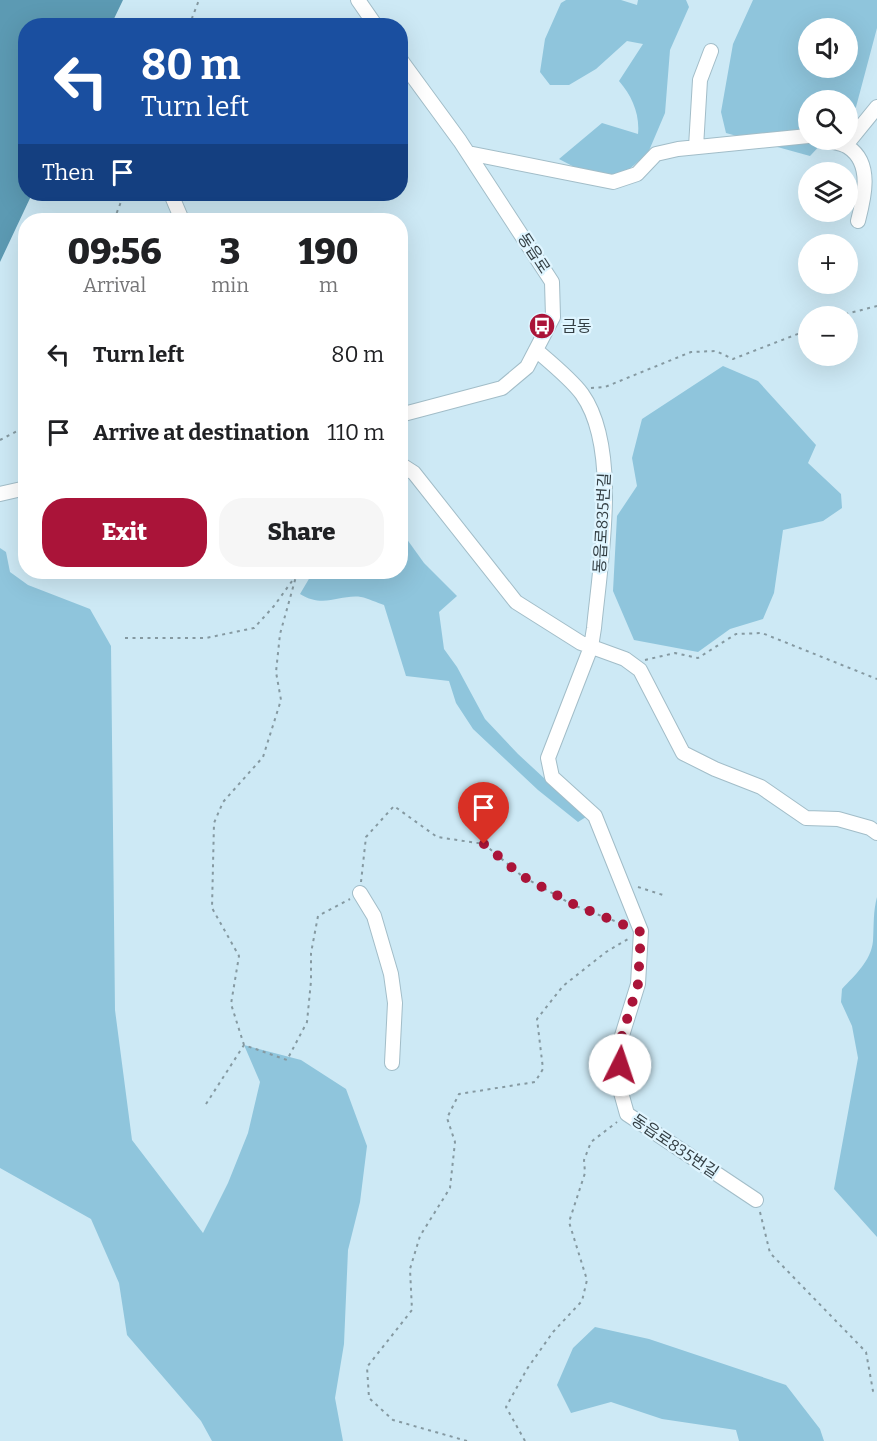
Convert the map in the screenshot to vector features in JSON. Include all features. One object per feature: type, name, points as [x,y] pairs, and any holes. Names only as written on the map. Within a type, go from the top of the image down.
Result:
[{"type":"street","points":[[358,0],[370,18]]},
{"type":"street","points":[[696,147],[700,80],[711,51]]},
{"type":"street","name":"동읍로","points":[[408,70],[468,153],[552,282],[554,317],[527,367],[502,388],[408,413]]},
{"type":"street","points":[[858,130],[877,107]]},
{"type":"street","points":[[468,153],[613,182],[637,174],[656,154],[696,147],[798,137]]},
{"type":"street","points":[[852,150],[857,154],[871,194],[858,221]]},
{"type":"street","name":"동읍로835번길","points":[[536,350],[582,394],[595,422],[604,459],[606,487],[591,647],[548,758],[552,777],[595,816],[641,932],[638,984],[620,1042],[620,1089],[627,1114],[756,1200]]},
{"type":"street","points":[[408,469],[414,473],[516,602],[581,643],[625,659],[640,670],[683,753],[715,769],[762,787],[806,818],[838,819],[877,832]]},
{"type":"street","points":[[0,495],[18,490]]},
{"type":"street","points":[[360,893],[374,916],[391,974],[395,1003],[392,1063]]},
{"type":"path","points":[[192,18],[199,0]]},
{"type":"path","points":[[858,311],[877,306]]},
{"type":"path","points":[[576,389],[605,387],[691,352],[716,351],[733,359],[798,334]]},
{"type":"path","points":[[0,440],[18,431]]},
{"type":"path","points":[[126,638],[206,638],[254,628],[274,606],[293,579]]},
{"type":"path","points":[[206,1104],[225,1078],[244,1045],[231,1004],[239,956],[212,908],[214,823],[223,802],[263,758],[281,700],[276,672],[280,634],[296,579]]},
{"type":"path","points":[[631,663],[675,652],[698,658],[736,634],[762,633],[877,679]]},
{"type":"path","points":[[244,1045],[287,1060],[307,1022],[311,953],[318,916],[360,893],[366,837],[394,806],[436,837],[484,844],[522,876],[563,899],[641,932]]},
{"type":"path","points":[[622,883],[666,896]]},
{"type":"path","points":[[467,1441],[393,1420],[369,1398],[367,1367],[412,1310],[410,1269],[420,1236],[450,1188],[456,1142],[447,1118],[459,1094],[535,1082],[543,1069],[537,1019],[563,986],[606,952],[641,932]]},
{"type":"path","points":[[525,1441],[506,1407],[526,1369],[553,1332],[582,1301],[587,1280],[568,1222],[585,1173],[584,1160],[591,1142],[627,1114]]},
{"type":"path","points":[[756,1200],[770,1253],[866,1352],[873,1391],[877,1394]]},
{"type":"shaded area","points":[[0,0],[123,0],[114,18],[18,18],[18,201],[29,201],[23,213],[18,213],[18,224],[0,262]]},
{"type":"shaded area","points":[[566,0],[621,0],[637,5],[638,0],[686,0],[689,7],[670,50],[665,113],[648,153],[626,172],[604,176],[580,170],[559,159],[602,123],[638,134],[638,119],[634,106],[619,81],[643,44],[627,41],[596,69],[569,85],[550,85],[540,72],[545,39],[561,3]]},
{"type":"shaded area","points":[[753,0],[877,0],[877,28],[858,99],[858,90],[798,90],[798,150],[816,150],[810,156],[726,133],[721,112],[733,44]]},
{"type":"shaded area","points":[[723,366],[758,381],[816,445],[808,463],[841,494],[842,508],[823,521],[783,530],[774,593],[763,619],[730,629],[698,652],[634,640],[613,591],[617,516],[637,486],[632,458],[642,419]]},
{"type":"shaded area","points":[[408,541],[424,563],[457,596],[439,612],[444,649],[457,667],[485,719],[518,754],[586,817],[578,822],[538,790],[473,729],[456,703],[449,681],[406,676],[384,605],[361,597],[324,601],[300,594],[309,579],[408,579]]},
{"type":"shaded area","points":[[0,548],[6,552],[10,572],[18,579],[90,609],[111,646],[115,1010],[132,1140],[203,1233],[228,1183],[248,1133],[260,1082],[244,1045],[301,1060],[346,1089],[367,1146],[360,1202],[348,1250],[344,1344],[335,1398],[343,1441],[212,1441],[201,1421],[127,1335],[119,1283],[91,1219],[0,1168]]},
{"type":"shaded area","points":[[877,897],[877,1237],[834,1189],[858,1058],[852,1026],[841,1002],[842,989],[862,967],[872,948]]},
{"type":"shaded area","points":[[595,1327],[649,1339],[786,1385],[820,1429],[824,1441],[739,1441],[736,1430],[662,1419],[611,1402],[571,1413],[557,1385],[573,1348]]},
{"type":"place","name":"금동","points":[[542,326]]},
{"type":"route","points":[[484,844],[522,876],[573,904],[641,932],[638,984],[620,1042],[620,1065]]}]
